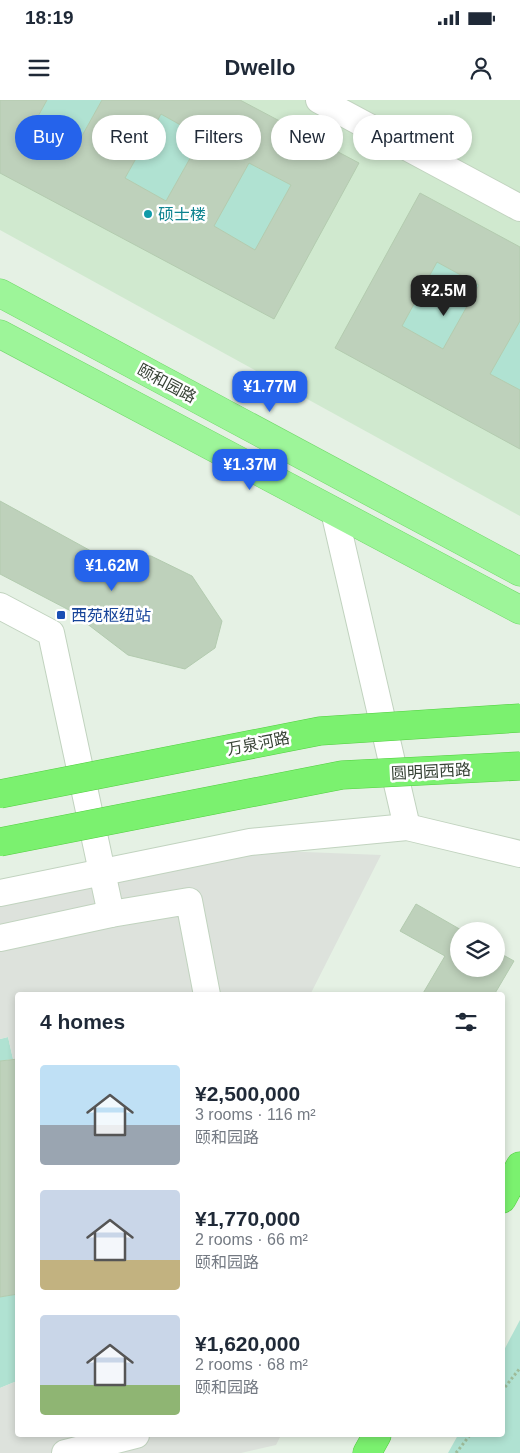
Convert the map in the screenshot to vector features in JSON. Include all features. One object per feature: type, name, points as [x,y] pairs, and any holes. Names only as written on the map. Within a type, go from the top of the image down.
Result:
[{"type":"highway","name":"万泉河路","points":[[0,794],[320,731],[520,718]]},
{"type":"highway","name":"圆明园西路","points":[[0,842],[342,776],[520,766]]},
{"type":"highway","points":[[505,1194],[520,1166]]},
{"type":"highway","points":[[367,1453],[376,1437]]},
{"type":"main road","name":"颐和园路","points":[[0,293],[520,572]]},
{"type":"main road","points":[[0,334],[520,610]]},
{"type":"street","points":[[319,100],[520,208]]},
{"type":"street","points":[[334,511],[407,827]]},
{"type":"street","points":[[0,606],[51,632],[111,914]]},
{"type":"street","points":[[0,893],[250,842],[407,827],[520,854]]},
{"type":"street","points":[[0,938],[111,914],[190,901],[206,992]]},
{"type":"street","points":[[65,1453],[128,1437]]},
{"type":"path","points":[[505,1387],[520,1368]]},
{"type":"path","points":[[456,1453],[468,1437]]},
{"type":"shaded area","points":[[0,100],[520,100],[520,516],[0,230]]},
{"type":"shaded area","points":[[47,100],[102,100],[82,136],[82,115],[39,115]]},
{"type":"shaded area","points":[[166,117],[176,122],[176,160],[189,160],[166,201],[125,178],[135,160],[166,160]]},
{"type":"shaded area","points":[[249,163],[291,185],[255,250],[214,226]]},
{"type":"shaded area","points":[[437,262],[479,285],[443,349],[402,326]]},
{"type":"shaded area","points":[[520,321],[520,390],[490,374]]},
{"type":"shaded area","points":[[253,850],[381,855],[312,992],[15,992],[15,1059],[13,1059],[8,1037],[0,1039],[0,904]]},
{"type":"shaded area","points":[[8,1037],[13,1059],[0,1061],[0,1039]]},
{"type":"shaded area","points":[[15,1294],[15,1382],[0,1388],[0,1297]]},
{"type":"shaded area","points":[[520,1320],[520,1453],[448,1453],[457,1437],[505,1437],[505,1348]]},
{"type":"shaded area","points":[[15,1382],[15,1437],[280,1437],[276,1445],[241,1453],[0,1453],[0,1388]]},
{"type":"building","name":"硕士楼","points":[[0,100],[47,100],[39,115],[15,115],[15,160],[82,160],[82,136],[92,118],[92,160],[135,160],[125,178],[166,201],[189,160],[261,160],[261,115],[176,115],[176,122],[166,115],[161,114],[94,115],[102,100],[240,100],[271,116],[271,160],[343,160],[343,155],[359,163],[274,319],[0,173]],"holes":[[[249,163],[291,185],[255,250],[214,226]]]},
{"type":"building","points":[[420,193],[520,247],[520,321],[490,374],[520,390],[520,449],[335,348]],"holes":[[[437,262],[479,285],[443,349],[402,326]]]},
{"type":"building","points":[[0,501],[91,551],[151,556],[192,576],[222,621],[215,648],[185,669],[128,655],[69,610],[0,574]]},
{"type":"building","points":[[416,904],[450,924],[450,977],[505,977],[496,992],[424,992],[445,956],[400,931]]},
{"type":"building","points":[[505,956],[514,961],[505,976]]},
{"type":"building","points":[[15,1059],[15,1294],[0,1297],[0,1061]]},
{"type":"place","name":"硕士楼","points":[[148,214]]},
{"type":"place","name":"西苑枢纽站","points":[[61,615]]}]
